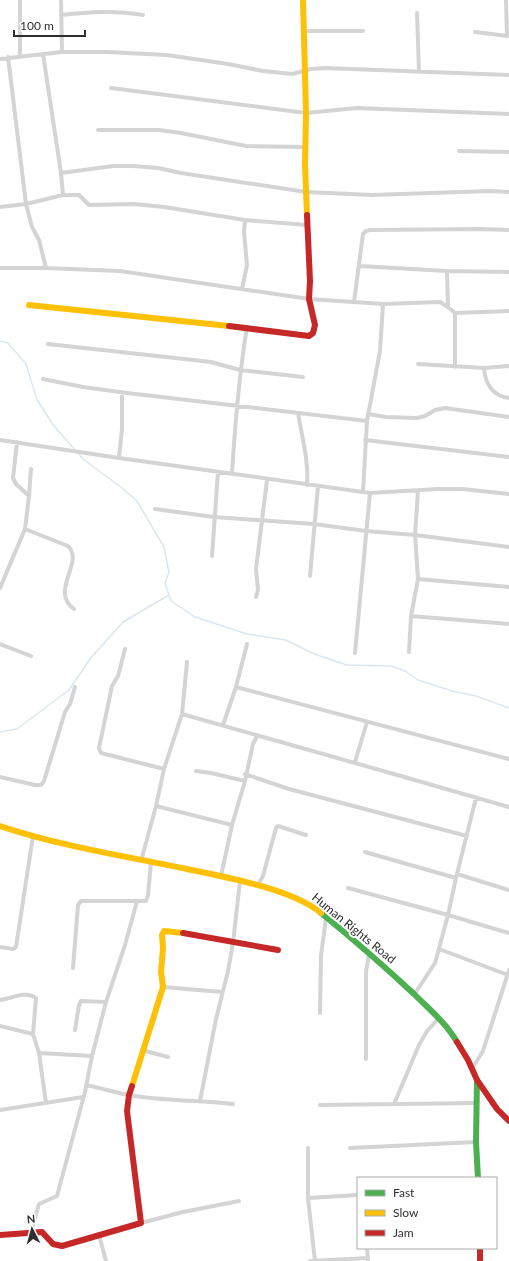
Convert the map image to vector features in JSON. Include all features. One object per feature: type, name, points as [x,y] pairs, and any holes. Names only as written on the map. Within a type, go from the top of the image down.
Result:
[{"type":"street","points":[[20,0],[20,56]]},
{"type":"street","points":[[61,0],[62,52]]},
{"type":"street","points":[[29,305],[139,315],[247,327],[309,336],[313,334],[315,327],[309,299],[310,281],[306,192],[306,113],[303,0]]},
{"type":"street","points":[[475,32],[508,36],[506,0]]},
{"type":"street","points":[[61,15],[112,11],[144,15]]},
{"type":"street","points":[[417,13],[419,72]]},
{"type":"street","points":[[303,31],[363,31]]},
{"type":"street","points":[[0,59],[62,52],[144,53],[190,58],[263,71],[292,74],[311,69],[324,68],[509,75]]},
{"type":"street","points":[[43,54],[62,173],[63,195]]},
{"type":"street","points":[[8,57],[26,204],[32,227],[39,240],[46,268]]},
{"type":"street","points":[[111,88],[306,113],[357,108],[509,114]]},
{"type":"street","points":[[98,130],[159,130],[246,146],[305,147]]},
{"type":"street","points":[[459,151],[509,152]]},
{"type":"street","points":[[62,173],[113,166],[133,166],[158,168],[180,173],[306,192],[372,195],[490,191],[509,192]]},
{"type":"street","points":[[0,207],[26,204],[63,195],[79,195],[89,205],[134,204],[164,207],[245,220],[307,224]]},
{"type":"street","points":[[242,289],[247,258],[244,232],[245,220]]},
{"type":"street","points":[[354,302],[360,266],[363,234],[366,231],[479,228],[509,230]]},
{"type":"street","points":[[360,266],[447,271],[509,272]]},
{"type":"street","points":[[0,268],[120,271],[309,299],[384,304],[440,302],[456,313],[509,311]]},
{"type":"street","points":[[447,271],[448,307]]},
{"type":"street","points":[[363,492],[367,420],[380,351],[384,304]]},
{"type":"street","points":[[456,313],[456,368]]},
{"type":"street","points":[[232,474],[240,370],[247,327]]},
{"type":"street","points":[[48,344],[211,362],[240,370],[303,377]]},
{"type":"street","points":[[418,364],[456,368],[509,366]]},
{"type":"street","points":[[484,368],[485,376],[491,390],[501,396],[509,398]]},
{"type":"street","points":[[43,378],[82,387],[122,393],[367,420]]},
{"type":"street","points":[[119,458],[122,429],[122,393]]},
{"type":"street","points":[[368,414],[386,417],[417,418],[425,416],[435,410],[445,408],[509,417]]},
{"type":"street","points":[[298,413],[308,479],[307,485]]},
{"type":"street","points":[[0,440],[267,480],[370,493],[462,489],[509,494]]},
{"type":"street","points":[[365,440],[509,457]]},
{"type":"street","points":[[17,442],[13,478],[16,484],[29,496]]},
{"type":"street","points":[[0,585],[25,529],[31,469]]},
{"type":"street","points":[[212,556],[218,472]]},
{"type":"street","points":[[256,598],[258,590],[256,569],[267,480]]},
{"type":"street","points":[[310,576],[318,486]]},
{"type":"street","points":[[409,652],[411,616],[418,579],[415,535],[418,491]]},
{"type":"street","points":[[355,654],[370,493]]},
{"type":"street","points":[[155,509],[214,517],[314,524],[509,547]]},
{"type":"street","points":[[25,529],[68,546],[71,549],[74,554],[65,585],[65,594],[67,604],[74,609]]},
{"type":"street","points":[[418,579],[509,587]]},
{"type":"street","points":[[411,616],[509,624]]},
{"type":"street","points":[[0,644],[31,656]]},
{"type":"street","points":[[223,725],[236,687],[247,644]]},
{"type":"street","points":[[125,649],[118,676],[112,686],[99,748],[101,753],[164,769]]},
{"type":"street","points":[[141,861],[156,806],[164,769],[182,714],[187,662]]},
{"type":"street","points":[[0,777],[35,785],[40,785],[44,782],[65,712],[70,704],[75,687]]},
{"type":"street","points":[[236,687],[509,759]]},
{"type":"street","points":[[182,714],[256,736],[355,762],[509,808]]},
{"type":"street","points":[[355,762],[367,722]]},
{"type":"street","points":[[221,876],[232,825],[256,736]]},
{"type":"street","points":[[196,771],[245,781]]},
{"type":"street","points":[[245,774],[296,791],[467,836]]},
{"type":"street","points":[[414,994],[435,963],[476,798]]},
{"type":"street","points":[[156,806],[232,825]]},
{"type":"street","name":"Human Rights Road","points":[[0,826],[33,836],[141,861],[221,876],[258,885],[301,900],[352,938],[439,1018],[455,1038],[477,1080],[497,1108],[509,1121]]},
{"type":"street","points":[[258,885],[263,876],[276,828],[278,826],[306,835]]},
{"type":"street","points":[[0,947],[13,949],[16,947],[33,836]]},
{"type":"street","points":[[364,852],[509,890]]},
{"type":"street","points":[[73,968],[78,905],[81,902],[146,901],[148,895],[151,862]]},
{"type":"street","points":[[200,1100],[222,992],[228,971],[233,943],[240,881]]},
{"type":"street","points":[[348,888],[509,933]]},
{"type":"street","points":[[31,1232],[39,1204],[57,1196],[106,1002],[125,945],[137,901]]},
{"type":"street","points":[[320,1013],[321,956],[326,918]]},
{"type":"street","points":[[141,1223],[127,1110],[128,1095],[141,1050],[159,1002],[163,986],[161,972],[163,948],[162,935],[164,931],[170,930],[233,943],[278,950]]},
{"type":"street","points":[[439,949],[508,972],[483,1051],[472,1069]]},
{"type":"street","points":[[366,1059],[366,972],[369,954]]},
{"type":"street","points":[[163,986],[222,992]]},
{"type":"street","points":[[0,1000],[27,995],[32,995],[36,998],[33,1034],[39,1053],[46,1103]]},
{"type":"street","points":[[75,1030],[81,1000],[106,1002]]},
{"type":"street","points":[[394,1104],[419,1045],[427,1031],[439,1018]]},
{"type":"street","points":[[0,1026],[33,1034]]},
{"type":"street","points":[[141,1050],[168,1057]]},
{"type":"street","points":[[39,1053],[92,1056]]},
{"type":"street","points":[[477,1080],[476,1142],[478,1177]]},
{"type":"street","points":[[86,1085],[128,1095],[233,1104]]},
{"type":"street","points":[[0,1110],[83,1097]]},
{"type":"street","points":[[320,1105],[477,1103]]},
{"type":"street","points":[[350,1148],[476,1142]]},
{"type":"street","points":[[308,1148],[308,1198],[315,1261]]},
{"type":"street","points":[[308,1198],[357,1195]]},
{"type":"street","points":[[0,1235],[42,1232],[53,1244],[56,1246],[62,1246],[183,1212],[239,1201]]},
{"type":"street","points":[[99,1235],[106,1261]]},
{"type":"street","points":[[310,1261],[368,1259],[367,1249]]},
{"type":"street","points":[[480,1249],[480,1261]]},
{"type":"waterway","points":[[0,341],[8,343],[26,364],[37,400],[54,426],[76,451]]},
{"type":"waterway","points":[[78,453],[83,459],[137,501],[164,547],[169,572],[165,583],[171,601],[195,617],[247,634],[286,640],[314,654],[347,665],[391,666],[405,671],[418,680],[452,691],[476,696],[509,708]]},
{"type":"waterway","points":[[0,732],[17,729],[69,690],[90,659],[123,622],[169,595]]},
{"type":"traffic: fast","points":[[321,913],[414,994],[443,1022],[457,1042]]},
{"type":"traffic: fast","points":[[477,1080],[476,1142],[478,1177]]},
{"type":"traffic: slow","points":[[303,0],[307,215]]},
{"type":"traffic: slow","points":[[29,305],[229,326]]},
{"type":"traffic: slow","points":[[0,826],[69,845],[257,885],[293,897],[321,913]]},
{"type":"traffic: slow","points":[[132,1086],[163,987],[161,972],[163,948],[162,935],[164,931],[183,933]]},
{"type":"traffic: jam","points":[[229,326],[309,336],[313,333],[315,325],[309,299],[310,281],[307,215]]},
{"type":"traffic: jam","points":[[183,933],[278,950]]},
{"type":"traffic: jam","points":[[457,1042],[468,1060],[477,1080],[497,1109],[509,1121]]},
{"type":"traffic: jam","points":[[0,1235],[42,1232],[53,1244],[62,1246],[141,1223],[127,1111],[132,1086]]},
{"type":"traffic: jam","points":[[480,1249],[480,1261]]}]
